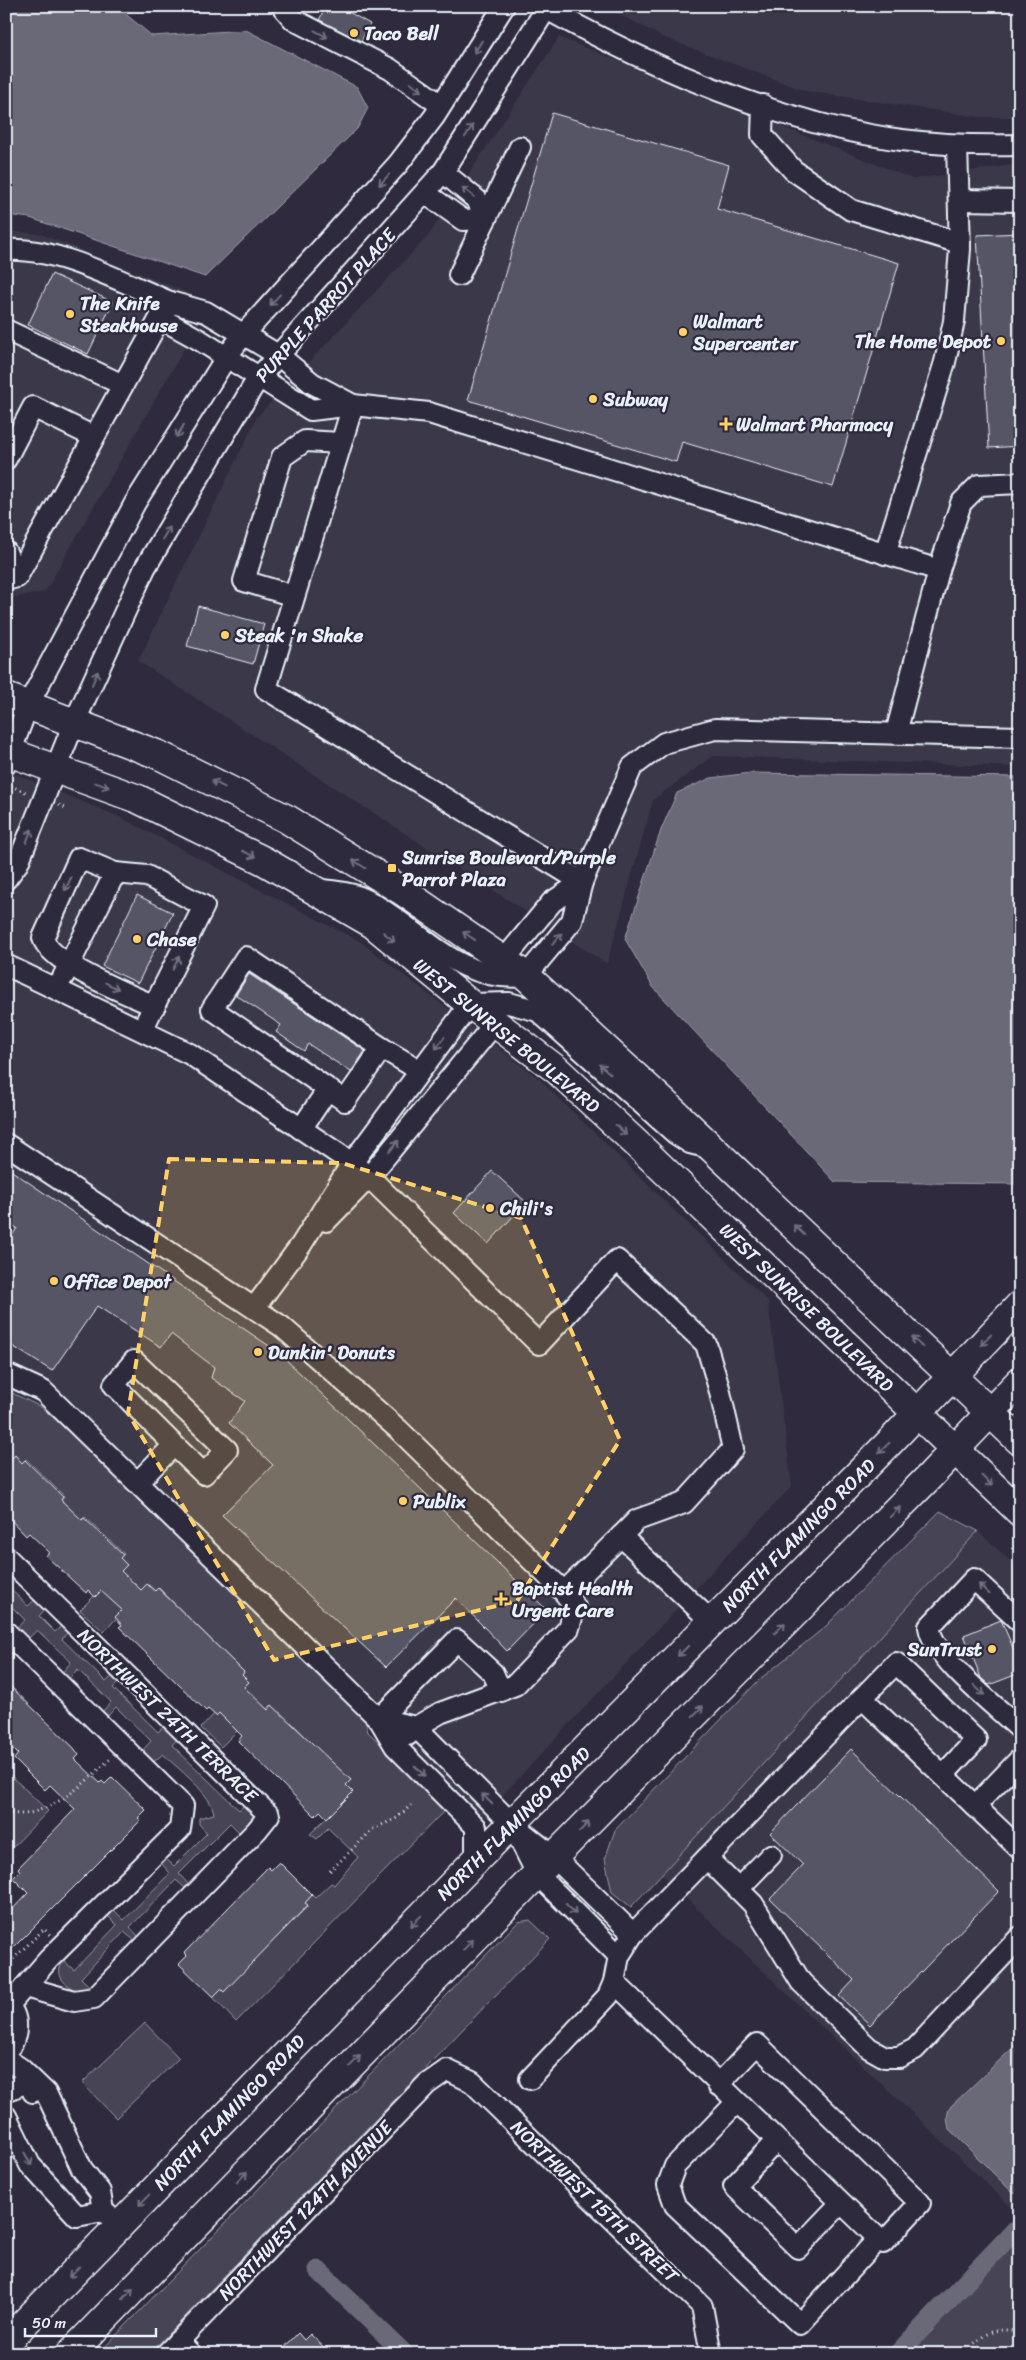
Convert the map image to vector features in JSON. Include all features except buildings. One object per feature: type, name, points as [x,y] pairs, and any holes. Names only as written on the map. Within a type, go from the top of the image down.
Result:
[{"type":"highway","points":[[17,702],[159,755],[287,819],[400,890],[526,976],[713,1148],[1020,1441]]},
{"type":"highway","name":"WEST SUNRISE BOULEVARD","points":[[8,756],[56,769],[138,798],[264,861],[373,924],[470,1004],[557,1070],[1020,1512]]},
{"type":"highway","name":"NORTH FLAMINGO ROAD","points":[[6,2342],[111,2218],[512,1824],[918,1413],[1020,1305]]},
{"type":"highway","points":[[70,2354],[1020,1381]]},
{"type":"street","points":[[282,6],[294,20],[390,69],[441,105]]},
{"type":"street","name":"PURPLE PARROT PLACE","points":[[8,756],[17,702],[135,503],[227,356],[242,335],[398,164],[441,105],[504,6]]},
{"type":"street","points":[[545,7],[667,70],[816,122],[900,140],[957,145],[1020,146]]},
{"type":"street","name":"PURPLE PARROT PLACE","points":[[6,879],[18,863],[74,723],[145,568],[258,378],[443,172],[545,7]]},
{"type":"street","points":[[763,105],[762,135],[793,170],[851,210],[960,243]]},
{"type":"street","points":[[885,554],[945,362],[954,321],[960,243],[957,145]]},
{"type":"street","points":[[459,275],[520,147]]},
{"type":"street","points":[[443,172],[477,200],[486,219]]},
{"type":"street","points":[[425,193],[464,220],[486,219]]},
{"type":"street","points":[[959,200],[1020,201]]},
{"type":"street","points":[[6,250],[35,251],[66,260],[165,310],[258,378],[311,410],[353,405],[430,413],[939,570]]},
{"type":"street","points":[[165,310],[206,312],[278,355],[312,383],[353,405]]},
{"type":"street","points":[[11,579],[165,310]]},
{"type":"street","points":[[6,330],[123,385]]},
{"type":"street","points":[[353,405],[266,689],[582,882]]},
{"type":"street","points":[[6,459],[33,407],[94,437]]},
{"type":"street","points":[[294,596],[244,581],[246,571],[282,457],[305,441],[342,443]]},
{"type":"street","points":[[896,733],[939,570],[961,503],[979,485],[1020,483]]},
{"type":"street","points":[[6,552],[11,579]]},
{"type":"street","points":[[312,889],[343,892],[361,898],[380,908],[463,966],[476,972],[501,978],[526,976],[572,921],[582,882],[632,767],[664,743],[715,729],[1020,736]]},
{"type":"street","points":[[142,1030],[155,1006],[204,906],[147,876],[115,873],[79,858],[43,938],[48,949],[69,964],[155,1006]]},
{"type":"street","points":[[57,991],[115,873]]},
{"type":"street","points":[[504,960],[552,902],[582,882]]},
{"type":"street","points":[[382,1048],[346,1101],[212,1009],[246,957],[382,1048],[419,1070]]},
{"type":"street","points":[[6,965],[190,1054],[352,1163],[369,1176],[539,1344],[617,1260],[706,1344],[719,1388],[733,1449],[684,1503],[636,1520],[564,1592]]},
{"type":"street","points":[[255,1307],[301,1245],[352,1163],[419,1070],[470,1004],[509,1003],[538,1011],[676,1134],[690,1143],[713,1148]]},
{"type":"street","points":[[301,1245],[369,1176],[494,1023]]},
{"type":"street","points":[[301,1129],[328,1089]]},
{"type":"street","points":[[6,1144],[282,1326],[398,1428],[564,1592],[574,1606],[569,1628],[515,1685],[501,1692],[440,1713],[416,1727],[395,1746]]},
{"type":"street","points":[[134,1361],[227,1450],[204,1474],[174,1445],[114,1385],[134,1361]]},
{"type":"street","points":[[6,1374],[43,1391],[379,1719],[395,1746],[476,1827],[476,1860]]},
{"type":"street","points":[[138,1482],[174,1445]]},
{"type":"street","points":[[621,1536],[712,1622]]},
{"type":"street","name":"NORTHWEST 24TH TERRACE","points":[[6,1557],[269,1815],[257,1830],[94,1998],[74,2001],[25,1987]]},
{"type":"street","points":[[1020,1622],[974,1579],[929,1627],[930,1636],[942,1655],[1020,1729]]},
{"type":"street","points":[[6,1632],[183,1806],[180,1829],[48,1960],[8,2004],[15,2016],[17,2029],[14,2041],[6,2051]]},
{"type":"street","points":[[379,1719],[456,1640],[493,1673],[501,1692]]},
{"type":"street","points":[[530,2079],[608,1996],[614,1982],[619,1956],[634,1934],[896,1663],[976,1740],[943,1775]]},
{"type":"street","points":[[862,1698],[1020,1849]]},
{"type":"street","points":[[379,1719],[416,1727],[512,1824],[619,1956]]},
{"type":"street","points":[[975,1806],[1020,1759]]},
{"type":"street","points":[[739,1888],[771,1855]]},
{"type":"street","points":[[707,1858],[753,1904],[801,1982],[869,2048],[885,2057],[899,2057],[915,2049],[1020,1937]]},
{"type":"street","points":[[546,1865],[634,1934]]},
{"type":"street","points":[[614,1982],[736,2103],[883,2243],[920,2203],[756,2044],[718,2084]]},
{"type":"street","points":[[6,2059],[20,2068],[46,2093],[82,2169],[100,2192],[111,2218],[77,2216],[30,2165],[6,2116]]},
{"type":"street","name":"NORTHWEST 124TH AVENUE","points":[[179,2350],[427,2084],[447,2070]]},
{"type":"street","name":"NORTHWEST 15TH STREET","points":[[447,2070],[472,2082],[702,2306],[711,2354]]},
{"type":"street","points":[[6,2091],[31,2080]]},
{"type":"street","points":[[736,2103],[675,2166],[668,2185],[675,2206],[800,2324],[878,2239]]},
{"type":"street","points":[[776,2140],[734,2186],[798,2248],[840,2203]]},
{"type":"path","points":[[104,1753],[117,1765]]},
{"type":"path","points":[[6,1814],[29,1813],[64,1797],[78,1789],[110,1759]]},
{"type":"path","points":[[330,1871],[373,1829],[397,1818],[411,1805]]},
{"type":"path","points":[[6,1966],[44,1929],[51,1936],[58,1929]]},
{"type":"path","points":[[964,2354],[979,2337],[1006,2328],[1020,2333]]},
{"type":"highlighted area","points":[[169,1159],[342,1163],[521,1218],[620,1440],[517,1601],[274,1660],[128,1413]]},
{"type":"shaded area","points":[[603,6],[1020,6],[1020,117],[979,117],[805,91],[665,38]]},
{"type":"shaded area","points":[[559,37],[913,179],[1020,164],[1020,767],[713,756],[653,800],[607,964],[138,661],[257,417],[428,236]]},
{"type":"shaded area","points":[[6,231],[41,234],[211,302],[45,592],[6,599]]},
{"type":"shaded area","points":[[6,770],[122,818],[361,942],[539,1079],[768,1301],[792,1486],[471,1829],[371,1719],[36,1397],[6,1382]]},
{"type":"shaded area","points":[[6,1390],[41,1407],[57,1421],[365,1718],[368,1732],[448,1807],[236,2022],[213,1997],[221,1989],[223,1991],[308,1906],[305,1903],[312,1895],[315,1898],[331,1883],[334,1885],[358,1857],[328,1828],[317,1839],[310,1834],[353,1792],[346,1785],[350,1780],[336,1766],[300,1741],[305,1736],[291,1722],[289,1724],[272,1705],[237,1731],[221,1747],[201,1728],[214,1714],[216,1716],[244,1672],[159,1588],[155,1591],[147,1584],[104,1632],[80,1610],[94,1596],[125,1575],[121,1571],[127,1565],[120,1558],[124,1554],[85,1517],[81,1520],[61,1500],[64,1496],[26,1459],[22,1463],[15,1456],[9,1462],[6,1459]]},
{"type":"shaded area","points":[[940,1511],[978,1531],[1020,1570],[1020,2207],[1015,2211],[615,1830],[760,1679],[825,1627]]},
{"type":"shaded area","points":[[940,1511],[978,1531],[631,1907],[612,1892],[605,1859],[615,1830],[760,1679],[825,1627]]},
{"type":"shaded area","points":[[6,1585],[28,1606],[38,1597],[48,1606],[39,1616],[55,1632],[65,1622],[71,1629],[62,1639],[106,1682],[115,1673],[122,1679],[113,1688],[158,1732],[167,1723],[180,1736],[172,1745],[239,1810],[246,1803],[255,1816],[242,1835],[230,1823],[179,1874],[191,1887],[186,1889],[176,1880],[130,1927],[139,1937],[134,1940],[124,1932],[81,1978],[90,1987],[79,1992],[66,1984],[60,1976],[61,1966],[64,1961],[74,1970],[117,1925],[107,1915],[109,1911],[114,1910],[124,1920],[170,1873],[160,1862],[165,1858],[174,1866],[207,1833],[199,1824],[199,1818],[214,1814],[212,1806],[201,1790],[163,1754],[152,1763],[141,1752],[151,1741],[116,1707],[106,1718],[101,1713],[111,1702],[78,1670],[67,1681],[61,1674],[71,1662],[37,1630],[27,1640],[15,1629],[25,1620],[6,1601]]},
{"type":"shaded area","points":[[6,1771],[48,1811],[6,1854]]},
{"type":"shaded area","points":[[530,1920],[550,1939],[149,2354],[98,2354],[518,1922]]},
{"type":"shaded area","points":[[145,2023],[179,2058],[116,2118],[82,2083]]},
{"type":"shaded area","points":[[1015,2243],[1020,2248],[1020,2354],[910,2354]]},
{"type":"water","points":[[6,6],[116,6],[152,36],[246,30],[357,87],[368,108],[357,129],[205,277],[30,218],[6,215]]},
{"type":"water","points":[[750,773],[1020,777],[1020,1182],[1018,1184],[835,1182],[653,987],[625,939],[661,830],[677,793],[711,778]]},
{"type":"water","points":[[1020,2041],[1020,2193],[1012,2192],[949,2129],[947,2118],[949,2108]]},
{"type":"waterway","points":[[897,2354],[1013,2232],[1020,2229]]},
{"type":"waterway","points":[[318,2270],[405,2354]]},
{"type":"place","name":"Taco Bell","points":[[354,33]]},
{"type":"place","name":"The Knife Steakhouse","points":[[70,314]]},
{"type":"place","name":"Walmart Supercenter","points":[[683,332]]},
{"type":"place","name":"The Home Depot","points":[[1001,341]]},
{"type":"place","name":"Subway","points":[[593,399]]},
{"type":"place","name":"Walmart Pharmacy","points":[[726,424]]},
{"type":"place","name":"Steak 'n Shake","points":[[225,635]]},
{"type":"place","name":"Sunrise Boulevard/Purple Parrot Plaza","points":[[392,868]]},
{"type":"place","name":"Chase","points":[[137,939]]},
{"type":"place","name":"Chili's","points":[[490,1208]]},
{"type":"place","name":"Office Depot","points":[[54,1281]]},
{"type":"place","name":"Dunkin' Donuts","points":[[258,1352]]},
{"type":"place","name":"Publix","points":[[403,1501]]},
{"type":"place","name":"Baptist Health Urgent Care","points":[[501,1599]]},
{"type":"place","name":"SunTrust","points":[[992,1649]]}]
